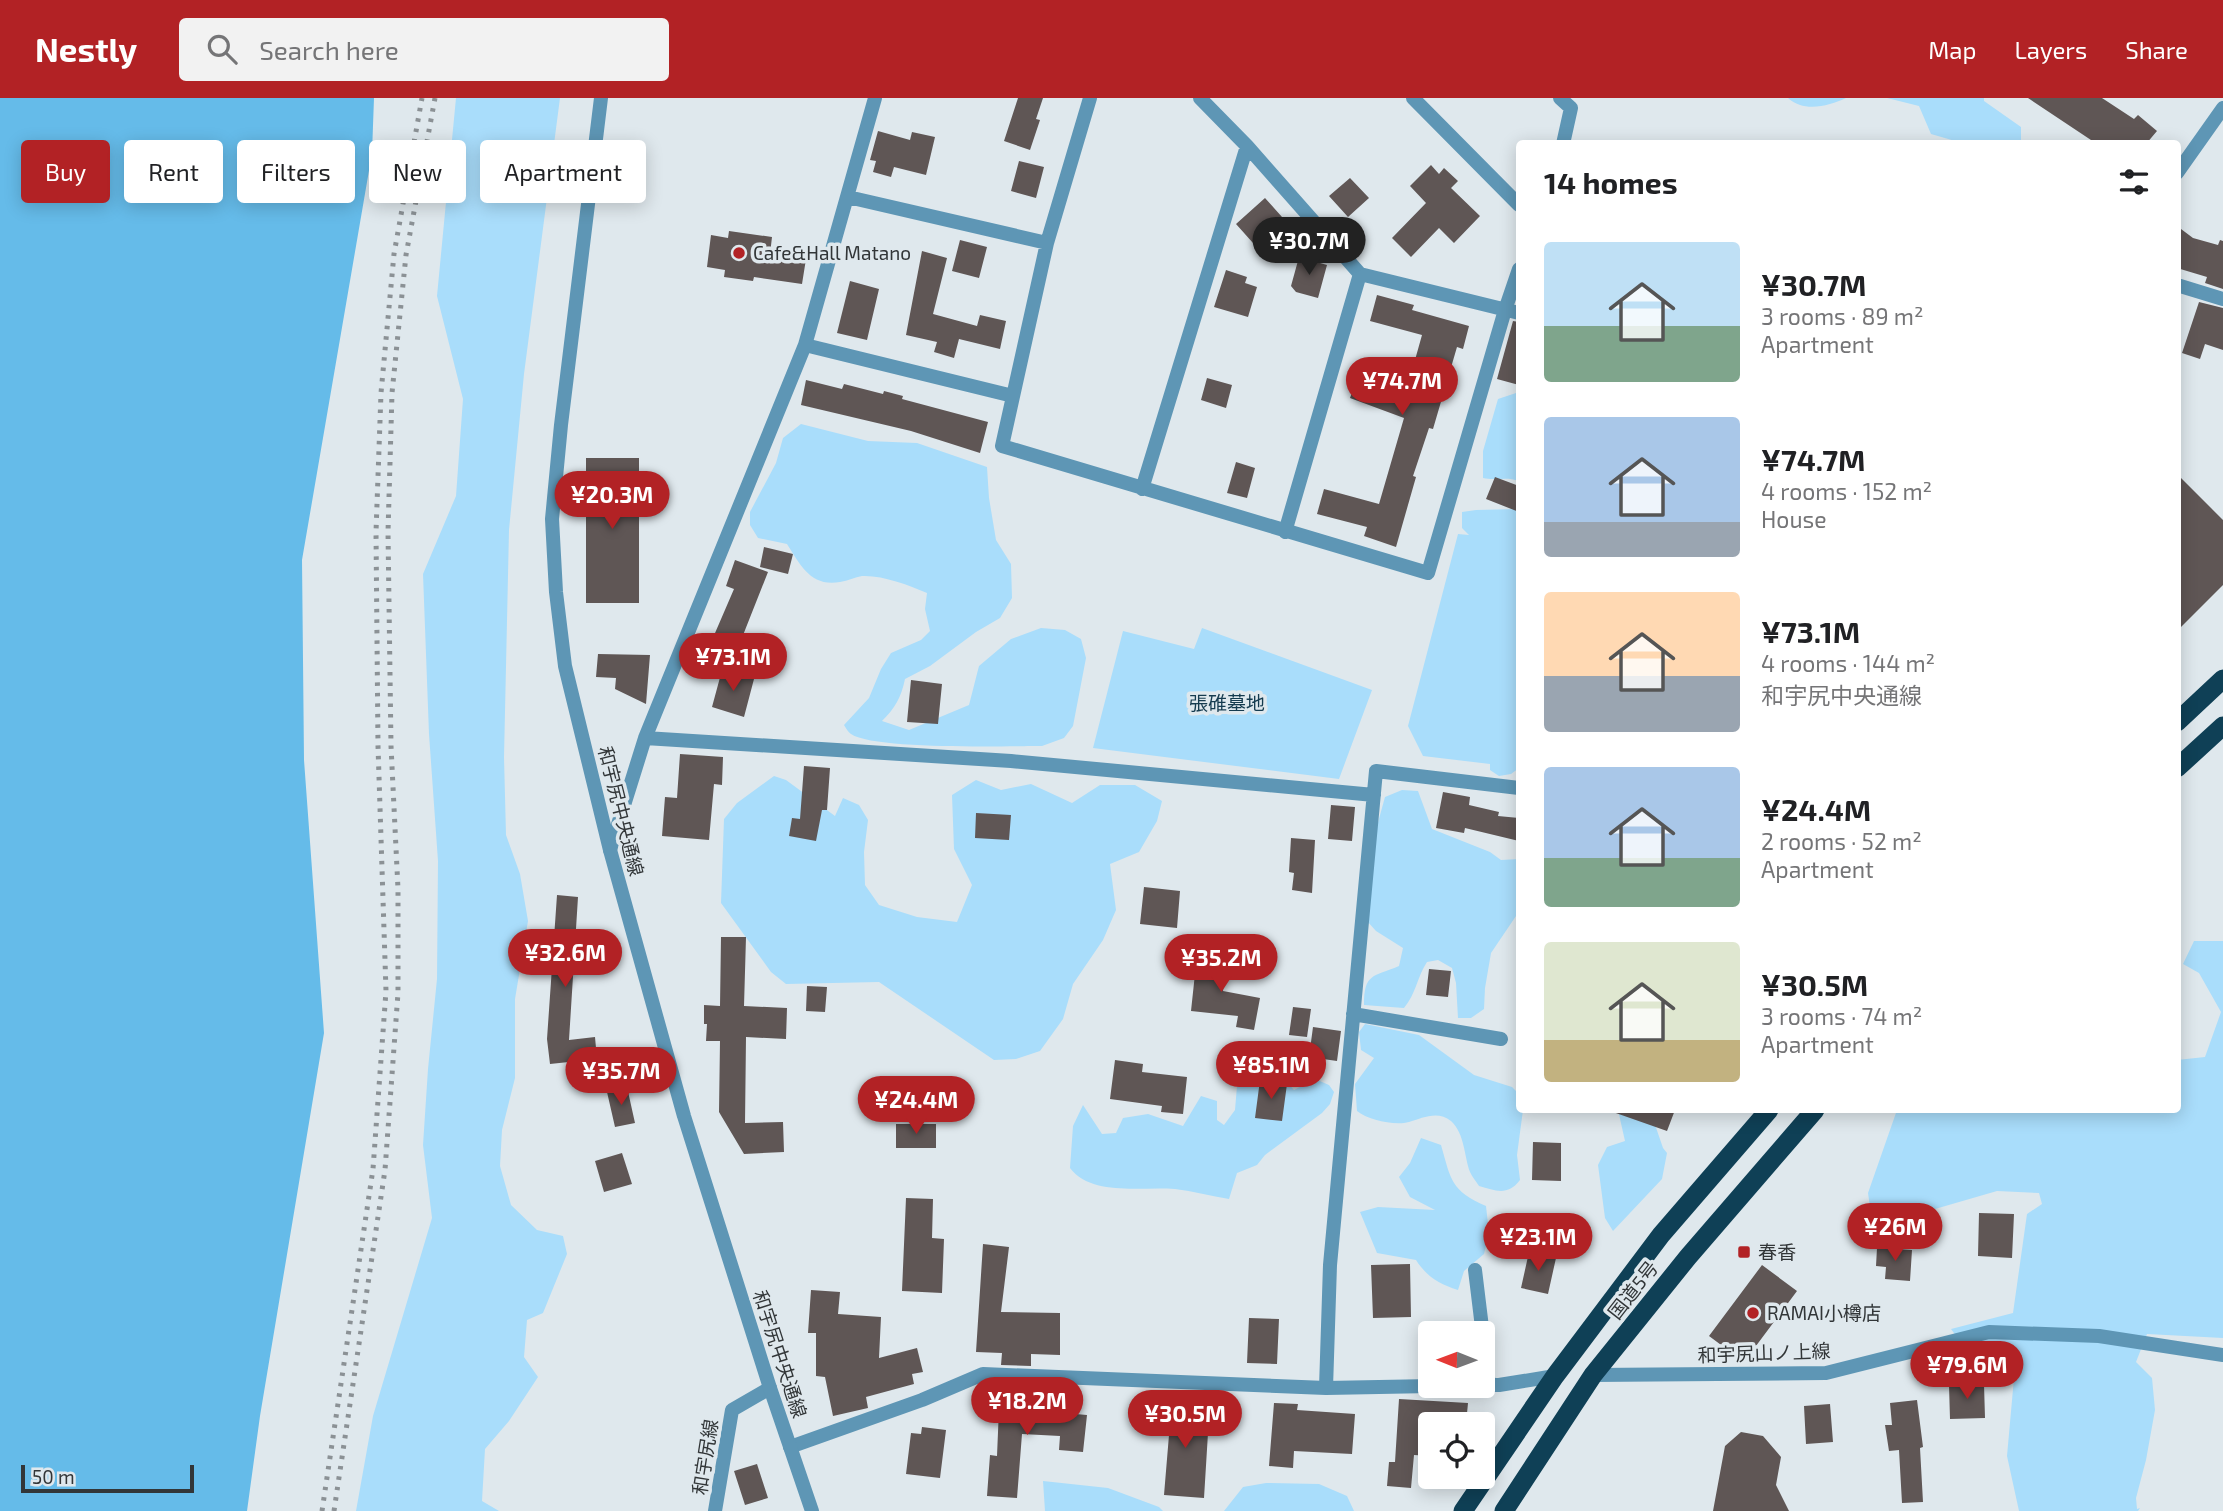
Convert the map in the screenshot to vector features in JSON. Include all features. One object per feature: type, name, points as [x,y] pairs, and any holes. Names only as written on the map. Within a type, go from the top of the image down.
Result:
[{"type":"highway","points":[[2181,718],[2223,679]]},
{"type":"highway","points":[[2181,764],[2223,726]]},
{"type":"highway","name":"国道5号","points":[[1463,1511],[1555,1376],[1661,1235],[1766,1113]]},
{"type":"highway","name":"国道5号","points":[[1503,1511],[1593,1375],[1688,1257],[1812,1113]]},
{"type":"street","name":"和宇尻中央通線","points":[[601,98],[552,519],[556,592],[565,666],[610,850],[684,1116],[812,1511]]},
{"type":"street","points":[[610,850],[646,738],[805,345],[875,98]]},
{"type":"street","points":[[1090,98],[1048,243],[1002,446],[1428,573],[1512,312],[1516,287]]},
{"type":"street","points":[[1200,98],[1247,146],[1360,274],[1512,312]]},
{"type":"street","points":[[1413,98],[1516,202]]},
{"type":"street","points":[[1560,98],[1571,108],[1564,140]]},
{"type":"street","points":[[2181,167],[2223,107]]},
{"type":"street","points":[[1142,489],[1247,146]]},
{"type":"street","points":[[848,197],[1048,243]]},
{"type":"street","points":[[1285,532],[1360,274]]},
{"type":"street","points":[[2181,286],[2223,299]]},
{"type":"street","points":[[805,345],[1013,397]]},
{"type":"street","points":[[646,738],[1011,761],[1374,795]]},
{"type":"street","points":[[1326,1388],[1330,1265],[1377,771],[1516,788]]},
{"type":"street","points":[[1353,1014],[1501,1039]]},
{"type":"street","points":[[1475,1270],[1479,1321]]},
{"type":"street","name":"和宇尻山ノ上線","points":[[1593,1375],[1826,1374],[1989,1332],[2099,1336],[2223,1355]]},
{"type":"street","points":[[790,1447],[983,1374],[1326,1388],[1418,1386]]},
{"type":"street","points":[[1495,1384],[1555,1376]]},
{"type":"street","name":"和宇尻線","points":[[715,1511],[732,1410],[770,1388]]},
{"type":"green space","points":[[456,98],[560,98],[555,140],[480,140],[480,203],[546,203],[524,374],[509,530],[504,757],[506,835],[520,874],[528,921],[515,999],[515,1078],[502,1130],[500,1166],[511,1205],[537,1230],[563,1236],[567,1254],[543,1313],[527,1320],[524,1357],[538,1377],[509,1421],[485,1449],[482,1501],[499,1511],[356,1511],[373,1416],[432,1218],[423,1145],[437,979],[438,861],[429,734],[423,574],[456,496],[463,399],[437,296],[446,203],[466,203],[466,140],[452,140]]},
{"type":"green space","points":[[1788,98],[1846,98],[1809,107],[1794,103]]},
{"type":"green space","points":[[1887,98],[1984,98],[1984,101],[2021,127],[2021,140],[1952,140],[1931,134],[1919,106]]},
{"type":"green space","points":[[1516,393],[1516,480],[1483,478],[1483,451],[1498,399]]},
{"type":"green space","points":[[801,424],[868,441],[917,443],[987,467],[996,540],[1011,564],[1012,598],[1000,618],[930,666],[905,679],[897,702],[882,721],[909,730],[969,705],[979,666],[1011,639],[1041,628],[1065,630],[1081,639],[1086,658],[1073,726],[1064,738],[1042,746],[942,746],[886,743],[864,739],[848,731],[844,725],[869,698],[891,653],[921,640],[930,631],[925,609],[927,593],[895,581],[870,576],[840,582],[821,581],[808,573],[787,544],[758,538],[750,525],[750,512],[776,463],[783,438]]},
{"type":"green space","points":[[1516,509],[1516,770],[1499,776],[1490,770],[1490,764],[1423,756],[1408,726],[1458,534],[1469,535],[1462,528],[1462,512]]},
{"type":"green space","name":"張碓墓地","points":[[1202,628],[1372,690],[1339,779],[1093,748],[1123,631],[1194,649]]},
{"type":"green space","points":[[774,776],[786,780],[835,816],[843,798],[859,805],[868,820],[864,852],[865,885],[879,905],[917,917],[957,922],[972,885],[954,849],[952,795],[976,780],[1001,790],[1031,784],[1072,803],[1100,785],[1135,785],[1162,801],[1157,821],[1139,852],[1110,864],[1116,910],[1103,940],[1073,984],[1063,1019],[1040,1051],[1016,1059],[994,1060],[879,982],[786,984],[771,972],[721,903],[724,819],[737,803]]},
{"type":"green space","points":[[1402,790],[1418,791],[1432,829],[1490,852],[1501,860],[1516,859],[1516,916],[1491,953],[1484,1009],[1471,1018],[1458,1018],[1456,983],[1452,968],[1438,960],[1427,962],[1404,1008],[1364,1005],[1368,981],[1399,966],[1403,948],[1376,931],[1367,921],[1377,826],[1385,797]]},
{"type":"green space","points":[[2194,941],[2223,941],[2223,1338],[2147,1334],[2136,1362],[2152,1378],[2155,1410],[2136,1498],[2137,1509],[2140,1508],[2138,1511],[2019,1511],[2007,1456],[2014,1378],[1977,1364],[1951,1329],[2013,1313],[2027,1214],[2042,1204],[2039,1193],[1997,1191],[1873,1227],[1868,1193],[1896,1113],[2181,1113],[2181,1060],[2205,1057],[2221,1012],[2199,973],[2183,964]]},
{"type":"green space","points":[[1365,1024],[1419,1035],[1474,1075],[1512,1087],[1516,1091],[1516,1113],[1523,1113],[1517,1155],[1520,1180],[1511,1188],[1501,1191],[1479,1186],[1470,1172],[1459,1132],[1446,1118],[1430,1116],[1409,1122],[1389,1123],[1357,1111],[1355,1084],[1374,1058],[1361,1050],[1359,1032]]},
{"type":"green space","points":[[1253,1065],[1273,1067],[1294,1090],[1315,1079],[1329,1085],[1334,1092],[1330,1104],[1322,1113],[1265,1155],[1257,1165],[1237,1173],[1229,1199],[1175,1189],[1104,1187],[1079,1177],[1070,1168],[1073,1126],[1083,1105],[1102,1134],[1116,1133],[1123,1118],[1148,1114],[1183,1126],[1201,1096],[1217,1101],[1217,1120],[1224,1125],[1235,1110],[1238,1074]]},
{"type":"green space","points":[[1619,1113],[1651,1113],[1667,1153],[1662,1179],[1613,1231],[1605,1218],[1598,1165],[1607,1147],[1625,1141]]},
{"type":"green space","points":[[1421,1138],[1441,1145],[1454,1183],[1474,1201],[1486,1206],[1489,1233],[1484,1254],[1464,1271],[1458,1290],[1434,1279],[1416,1260],[1377,1253],[1360,1212],[1378,1207],[1435,1210],[1410,1197],[1399,1177],[1410,1163]]},
{"type":"green space","points":[[1043,1481],[1108,1488],[1159,1507],[1163,1511],[1045,1511]]},
{"type":"green space","points":[[1266,1483],[1319,1484],[1347,1496],[1354,1511],[1224,1511],[1243,1487]]},
{"type":"shaded area","points":[[0,98],[374,98],[369,170],[302,560],[304,760],[324,1033],[260,1416],[247,1511],[0,1511]]},
{"type":"building","points":[[1018,98],[1043,98],[1036,119],[1040,120],[1030,150],[1004,141]]},
{"type":"building","points":[[2028,98],[2102,98],[2134,119],[2138,115],[2157,131],[2149,140],[2091,140]]},
{"type":"building","points":[[878,131],[910,140],[912,132],[935,137],[926,175],[894,167],[891,177],[873,172],[876,161],[870,160]]},
{"type":"building","points":[[1019,161],[1044,167],[1036,198],[1011,191]]},
{"type":"building","points":[[1431,165],[1439,174],[1444,168],[1458,181],[1451,188],[1480,216],[1454,243],[1439,228],[1411,257],[1392,238],[1426,203],[1410,186]]},
{"type":"building","points":[[1350,178],[1369,198],[1348,217],[1329,196]]},
{"type":"building","points":[[1265,198],[1282,217],[1253,243],[1236,224]]},
{"type":"building","points":[[2181,229],[2193,238],[2218,245],[2220,240],[2223,241],[2223,289],[2205,283],[2207,277],[2181,269]]},
{"type":"building","name":"Cafe&Hall Matano","points":[[729,231],[772,237],[770,254],[806,259],[802,284],[754,277],[753,281],[724,277],[725,270],[707,267],[711,235],[728,238]]},
{"type":"building","points":[[960,240],[987,247],[979,278],[952,271]]},
{"type":"building","points":[[922,251],[947,258],[933,314],[977,326],[980,315],[1006,321],[1000,349],[959,339],[954,358],[934,352],[937,342],[906,335]]},
{"type":"building","points":[[1299,257],[1327,265],[1318,298],[1296,292],[1291,286]]},
{"type":"building","points":[[1226,270],[1247,277],[1245,283],[1257,287],[1248,317],[1214,307]]},
{"type":"building","points":[[850,281],[879,289],[867,340],[837,333]]},
{"type":"building","points":[[1377,295],[1414,305],[1412,310],[1469,326],[1463,349],[1457,347],[1433,429],[1429,428],[1413,476],[1416,477],[1396,547],[1364,536],[1367,527],[1317,514],[1324,489],[1379,504],[1404,418],[1350,398],[1359,374],[1406,392],[1422,335],[1370,321]]},
{"type":"building","points":[[2199,302],[2223,308],[2223,350],[2205,344],[2200,359],[2182,353]]},
{"type":"building","points":[[1513,321],[1516,322],[1516,384],[1497,379]]},
{"type":"building","points":[[1207,378],[1232,385],[1226,408],[1201,400]]},
{"type":"building","points":[[806,380],[842,389],[844,384],[883,394],[884,391],[903,396],[902,399],[988,422],[980,453],[911,431],[801,405]]},
{"type":"building","points":[[586,458],[639,458],[639,603],[586,603]]},
{"type":"building","points":[[1236,462],[1255,468],[1247,498],[1227,493]]},
{"type":"building","points":[[1495,477],[1516,485],[1516,511],[1486,499]]},
{"type":"building","points":[[2181,478],[2223,520],[2223,585],[2181,627]]},
{"type":"building","points":[[764,547],[793,554],[788,574],[760,567]]},
{"type":"building","points":[[735,560],[768,572],[734,658],[709,647],[734,589],[726,586]]},
{"type":"building","points":[[598,654],[650,655],[646,704],[615,689],[616,678],[596,677]]},
{"type":"building","points":[[722,670],[754,679],[744,717],[712,707]]},
{"type":"building","points":[[911,680],[942,684],[938,724],[907,722]]},
{"type":"building","points":[[680,754],[723,757],[722,785],[714,784],[709,840],[662,836],[665,797],[677,798]]},
{"type":"building","points":[[804,766],[830,768],[827,810],[822,810],[816,841],[789,836],[792,818],[800,819]]},
{"type":"building","points":[[1443,792],[1470,797],[1469,805],[1499,812],[1498,816],[1516,818],[1516,840],[1465,828],[1464,833],[1436,828]]},
{"type":"building","points":[[1331,805],[1355,807],[1352,841],[1328,839]]},
{"type":"building","points":[[976,813],[1011,815],[1009,840],[975,838]]},
{"type":"building","points":[[1291,838],[1315,840],[1312,893],[1292,890],[1294,873],[1289,872]]},
{"type":"building","points":[[1144,887],[1180,891],[1177,928],[1140,924]]},
{"type":"building","points":[[557,895],[578,897],[569,1040],[595,1037],[597,1059],[550,1064],[547,1039]]},
{"type":"building","points":[[721,937],[746,937],[744,1006],[787,1008],[786,1039],[746,1037],[745,1123],[783,1122],[784,1152],[744,1154],[719,1112],[720,1041],[706,1041],[704,1005],[720,1006]]},
{"type":"building","points":[[1197,955],[1227,958],[1223,991],[1260,998],[1254,1030],[1236,1027],[1238,1016],[1191,1011]]},
{"type":"building","points":[[1429,969],[1451,971],[1448,997],[1426,995]]},
{"type":"building","points":[[807,986],[827,987],[825,1012],[806,1011]]},
{"type":"building","points":[[1293,1007],[1311,1009],[1307,1037],[1289,1035]]},
{"type":"building","points":[[1313,1027],[1341,1031],[1337,1061],[1309,1057]]},
{"type":"building","points":[[1115,1060],[1143,1064],[1142,1072],[1187,1077],[1183,1114],[1161,1112],[1162,1106],[1110,1099]]},
{"type":"building","points":[[1260,1080],[1287,1084],[1282,1121],[1255,1118]]},
{"type":"building","points":[[627,1087],[635,1123],[615,1127],[607,1092]]},
{"type":"building","points":[[1616,1113],[1674,1113],[1667,1131]]},
{"type":"building","points":[[896,1124],[936,1124],[936,1148],[896,1148]]},
{"type":"building","points":[[1533,1142],[1561,1143],[1561,1181],[1532,1180]]},
{"type":"building","points":[[622,1153],[632,1184],[604,1192],[595,1161]]},
{"type":"building","points":[[906,1198],[933,1199],[932,1238],[944,1239],[942,1293],[902,1291]]},
{"type":"building","points":[[1979,1213],[2014,1214],[2012,1258],[1978,1256]]},
{"type":"building","points":[[983,1244],[1009,1247],[1001,1312],[1060,1313],[1060,1355],[1031,1354],[1031,1366],[1001,1365],[1002,1353],[976,1352]]},
{"type":"building","points":[[1877,1248],[1912,1250],[1910,1281],[1885,1279],[1886,1267],[1876,1266]]},
{"type":"building","points":[[1529,1252],[1556,1258],[1548,1294],[1521,1288]]},
{"type":"building","points":[[1410,1264],[1411,1317],[1373,1318],[1371,1265]]},
{"type":"building","name":"RAMAI小樽店","points":[[1762,1265],[1797,1291],[1744,1362],[1709,1336]]},
{"type":"building","points":[[811,1290],[840,1292],[838,1314],[881,1317],[879,1358],[917,1348],[923,1372],[912,1374],[914,1384],[866,1397],[868,1408],[833,1416],[825,1377],[816,1376],[816,1333],[808,1333]]},
{"type":"building","points":[[1249,1318],[1279,1319],[1277,1364],[1247,1363]]},
{"type":"building","points":[[1000,1384],[1030,1386],[1029,1410],[1087,1415],[1083,1452],[1059,1450],[1060,1436],[1022,1434],[1017,1498],[987,1496],[990,1455],[997,1456]]},
{"type":"building","points":[[1984,1384],[1985,1418],[1950,1419],[1949,1385]]},
{"type":"building","points":[[1169,1394],[1196,1396],[1194,1432],[1208,1433],[1204,1498],[1164,1495],[1171,1411],[1167,1411]]},
{"type":"building","points":[[1399,1399],[1468,1403],[1467,1412],[1418,1412],[1418,1455],[1414,1455],[1411,1488],[1387,1486],[1389,1462],[1395,1462]]},
{"type":"building","points":[[1917,1400],[1923,1447],[1920,1448],[1923,1502],[1902,1503],[1899,1450],[1889,1451],[1885,1425],[1892,1425],[1890,1403]]},
{"type":"building","points":[[1274,1403],[1298,1404],[1297,1410],[1355,1414],[1352,1454],[1294,1451],[1293,1468],[1269,1466]]},
{"type":"building","points":[[1830,1404],[1833,1442],[1806,1444],[1804,1406]]},
{"type":"building","points":[[922,1427],[946,1430],[940,1478],[906,1474],[911,1433],[921,1434]]},
{"type":"building","points":[[1741,1432],[1763,1436],[1781,1457],[1776,1485],[1789,1511],[1713,1511],[1725,1446]]},
{"type":"building","points":[[757,1464],[768,1498],[745,1505],[734,1471]]},
{"type":"railway","points":[[322,1511],[373,1169],[386,991],[378,746],[376,532],[381,393],[394,254],[422,98]]},
{"type":"railway","points":[[334,1511],[385,1170],[398,993],[398,889],[391,746],[388,532],[392,393],[406,255],[435,98]]},
{"type":"place","name":"Cafe&Hall Matano","points":[[739,253]]},
{"type":"place","name":"春香","points":[[1744,1252]]},
{"type":"place","name":"RAMAI小樽店","points":[[1753,1313]]}]
